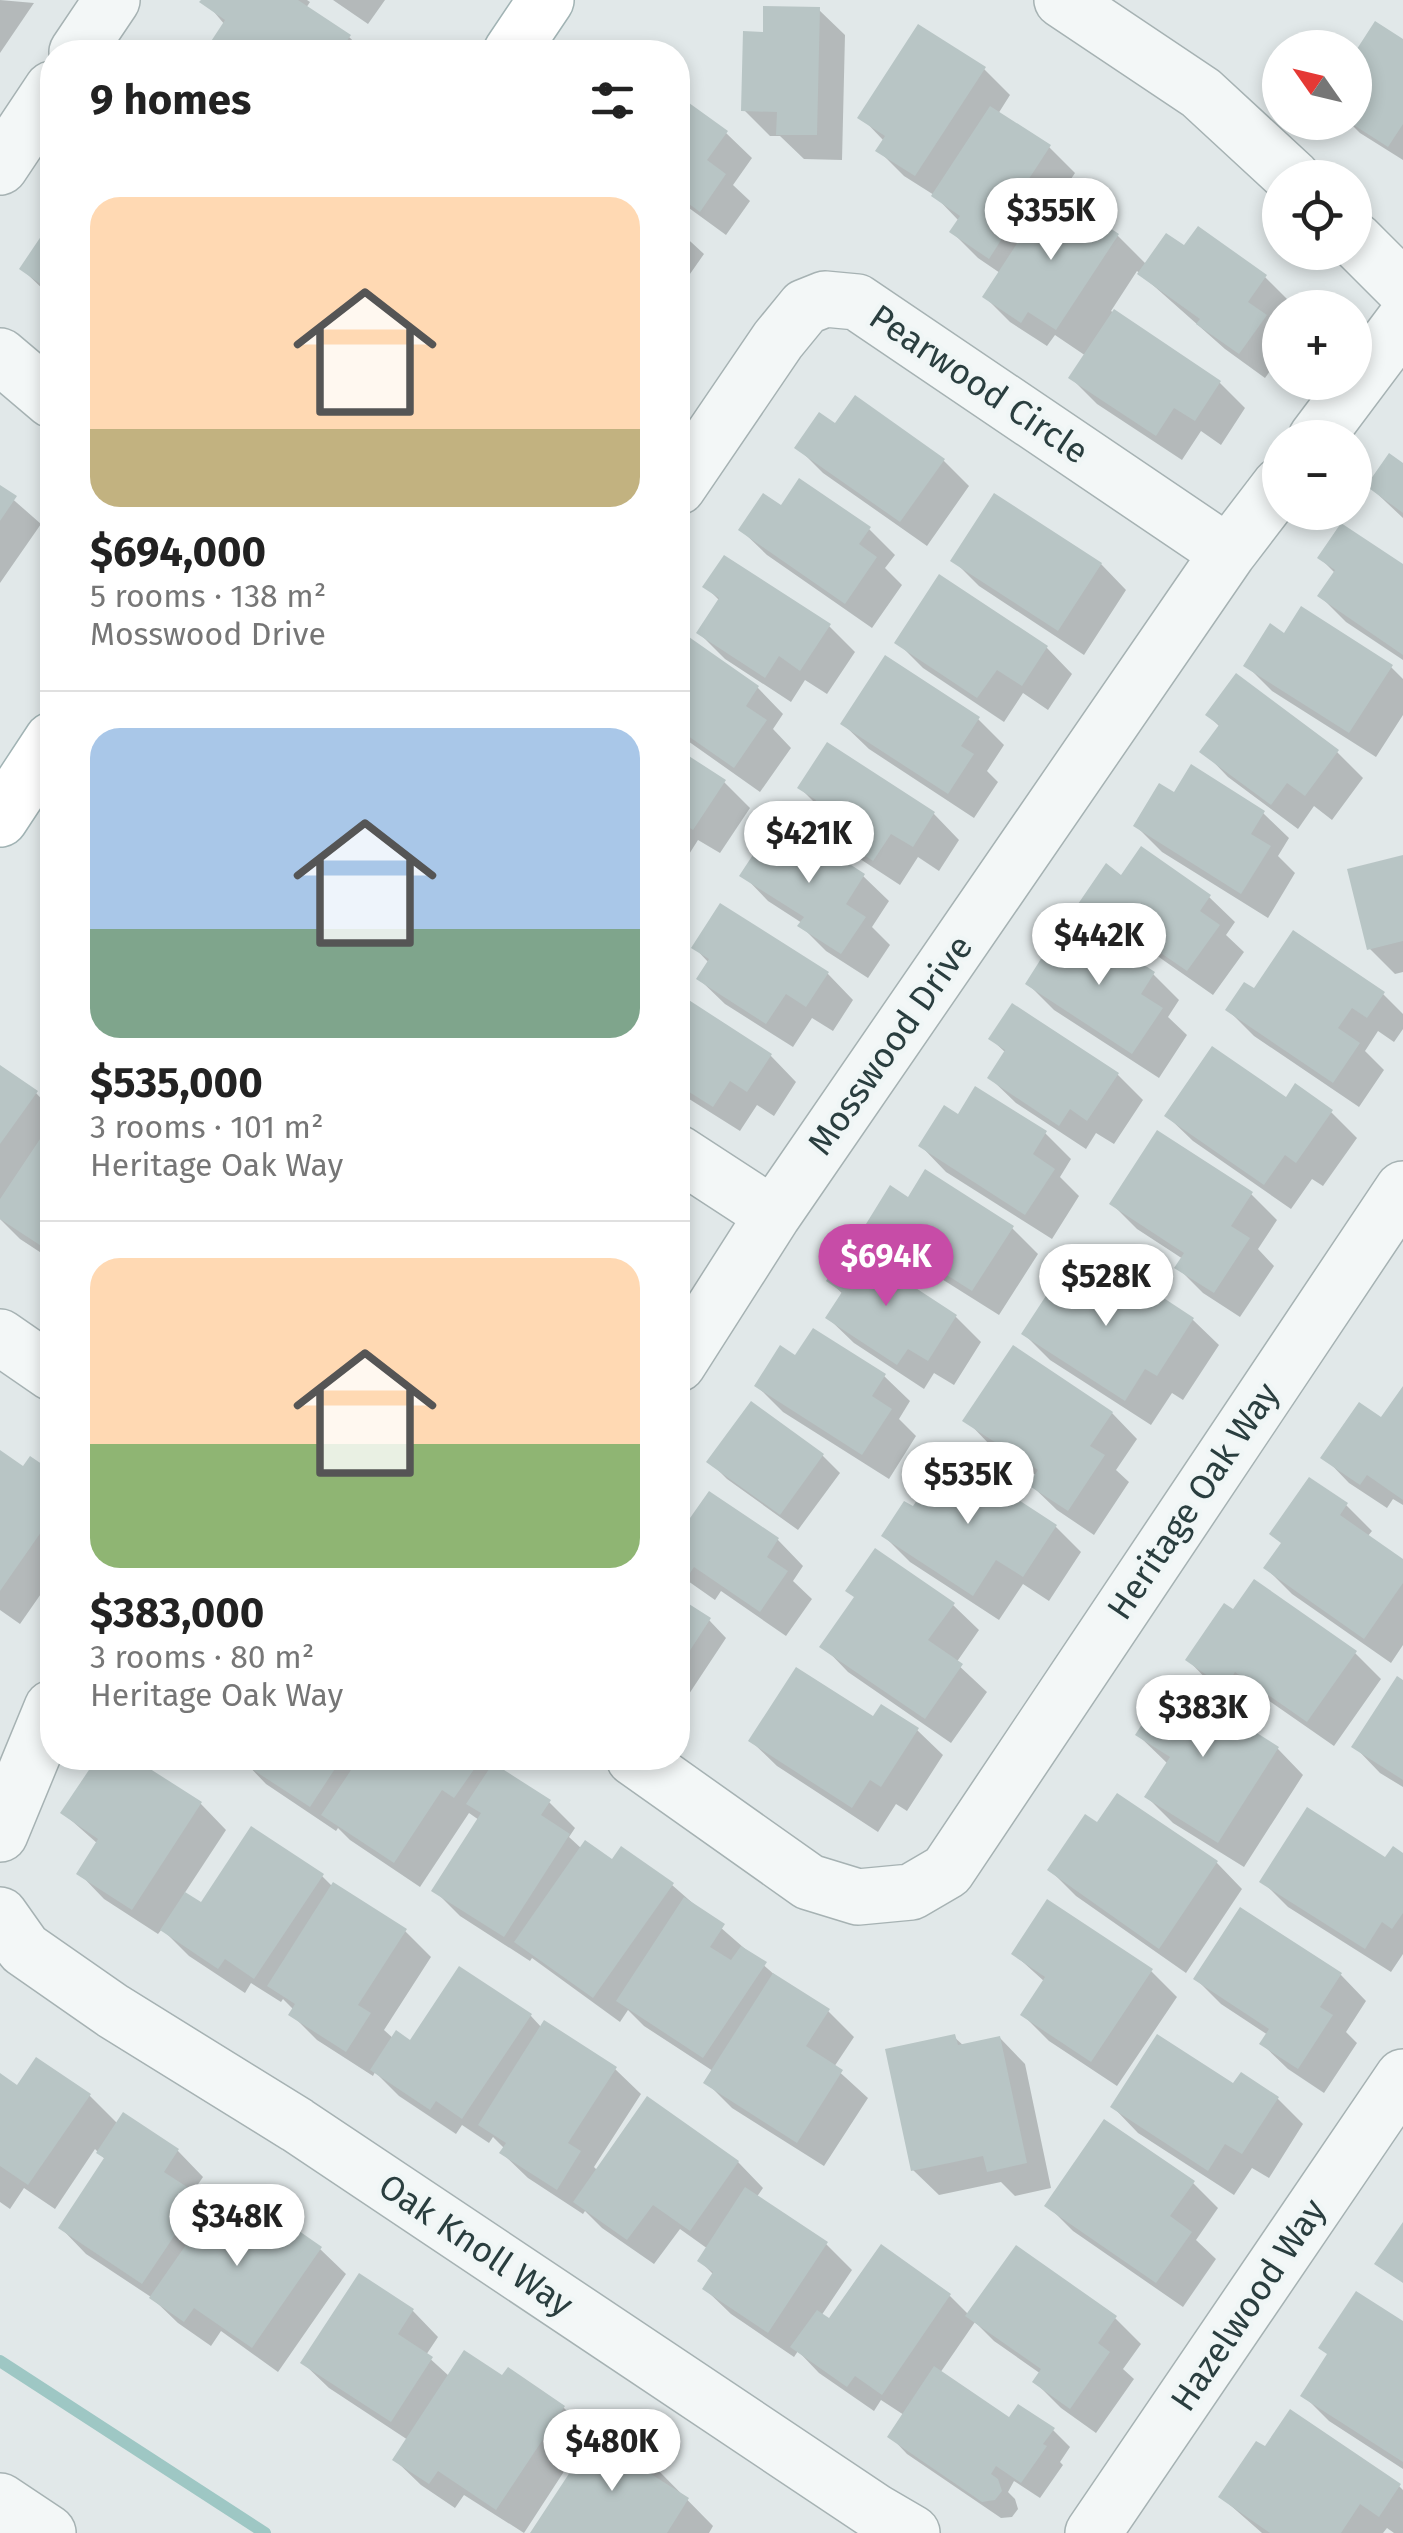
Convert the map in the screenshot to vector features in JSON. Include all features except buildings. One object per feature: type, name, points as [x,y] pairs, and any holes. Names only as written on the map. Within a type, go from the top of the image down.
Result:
[{"type":"main road","points":[[519,40],[546,0]]},
{"type":"main road","points":[[0,818],[40,758]]},
{"type":"street","points":[[85,40],[112,0]]},
{"type":"street","points":[[1062,0],[1201,93],[1274,160]]},
{"type":"street","points":[[0,167],[40,107]]},
{"type":"street","points":[[1372,257],[1403,288]]},
{"type":"street","name":"Pearwood Circle","points":[[690,469],[805,307],[825,299],[858,302],[1228,554]]},
{"type":"street","points":[[1330,420],[1403,322]]},
{"type":"street","points":[[0,356],[40,390]]},
{"type":"street","name":"Mosswood Drive","points":[[690,1345],[774,1215],[1262,509]]},
{"type":"street","points":[[690,1161],[774,1215]]},
{"type":"street","name":"Heritage Oak Way","points":[[651,1770],[809,1882],[858,1897],[911,1892],[947,1871],[1403,1189]]},
{"type":"street","points":[[0,1336],[40,1365]]},
{"type":"street","points":[[0,1834],[40,1737]]},
{"type":"street","name":"Oak Knoll Way","points":[[0,1915],[24,1948],[114,2011],[298,2125],[912,2533]]},
{"type":"street","name":"Hazelwood Way","points":[[1093,2533],[1403,2076]]},
{"type":"street","points":[[0,2501],[48,2533]]},
{"type":"waterway","points":[[0,2361],[265,2533]]}]
